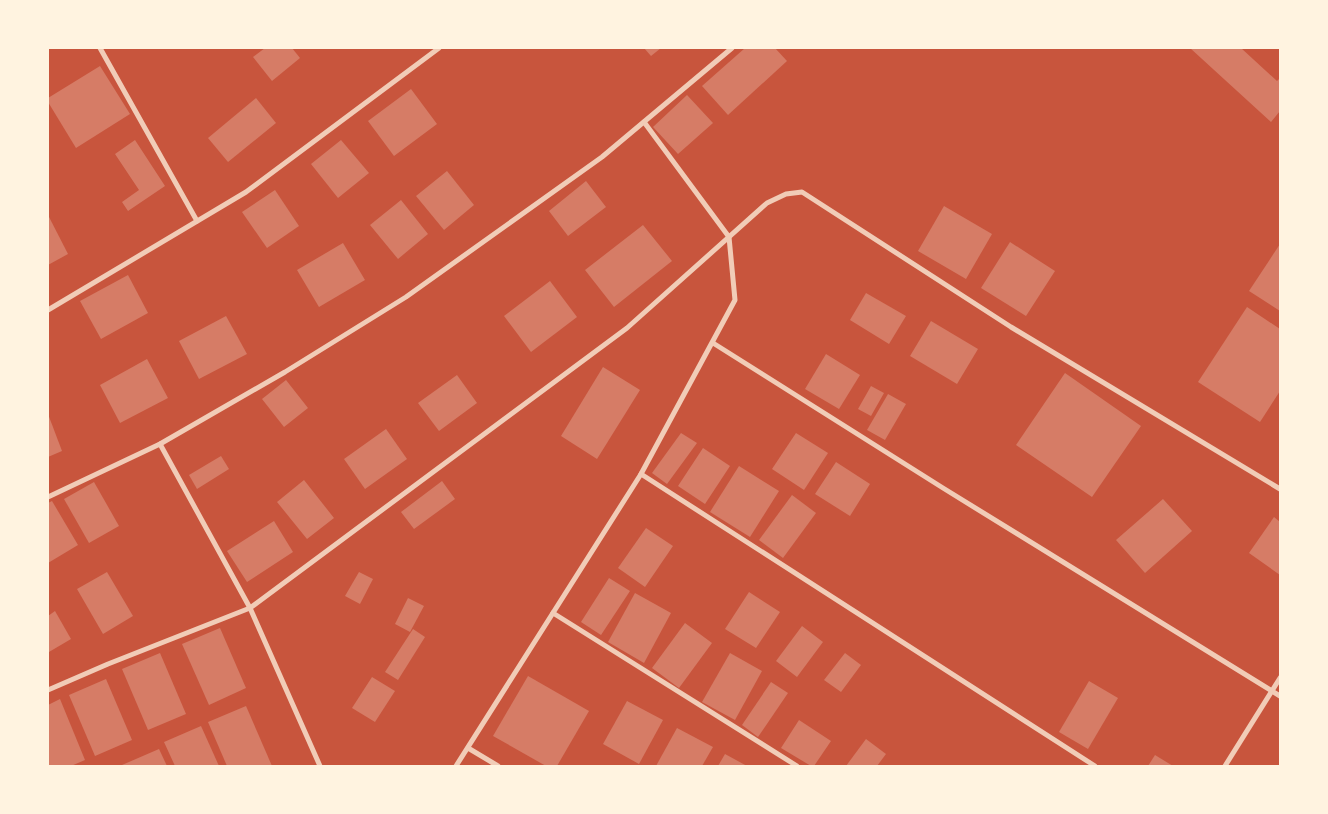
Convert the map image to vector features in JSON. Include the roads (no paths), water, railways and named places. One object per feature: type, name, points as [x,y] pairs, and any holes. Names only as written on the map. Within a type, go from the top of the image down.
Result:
[{"type":"street","points":[[100,48],[197,222]]},
{"type":"street","points":[[48,310],[246,192],[439,48]]},
{"type":"street","points":[[48,497],[160,444],[285,372],[406,297],[602,157],[732,48]]},
{"type":"street","points":[[456,766],[641,474],[735,300],[729,237],[644,122]]},
{"type":"street","points":[[48,690],[117,660],[250,608],[627,328],[767,203],[786,194],[802,192],[1011,327],[1280,489]]},
{"type":"street","points":[[713,343],[951,493],[1280,696]]},
{"type":"street","points":[[160,444],[250,608],[320,766]]},
{"type":"street","points":[[641,474],[1095,766]]},
{"type":"street","points":[[553,613],[797,766]]},
{"type":"street","points":[[1225,766],[1280,678]]},
{"type":"street","points":[[468,748],[498,766]]}]
